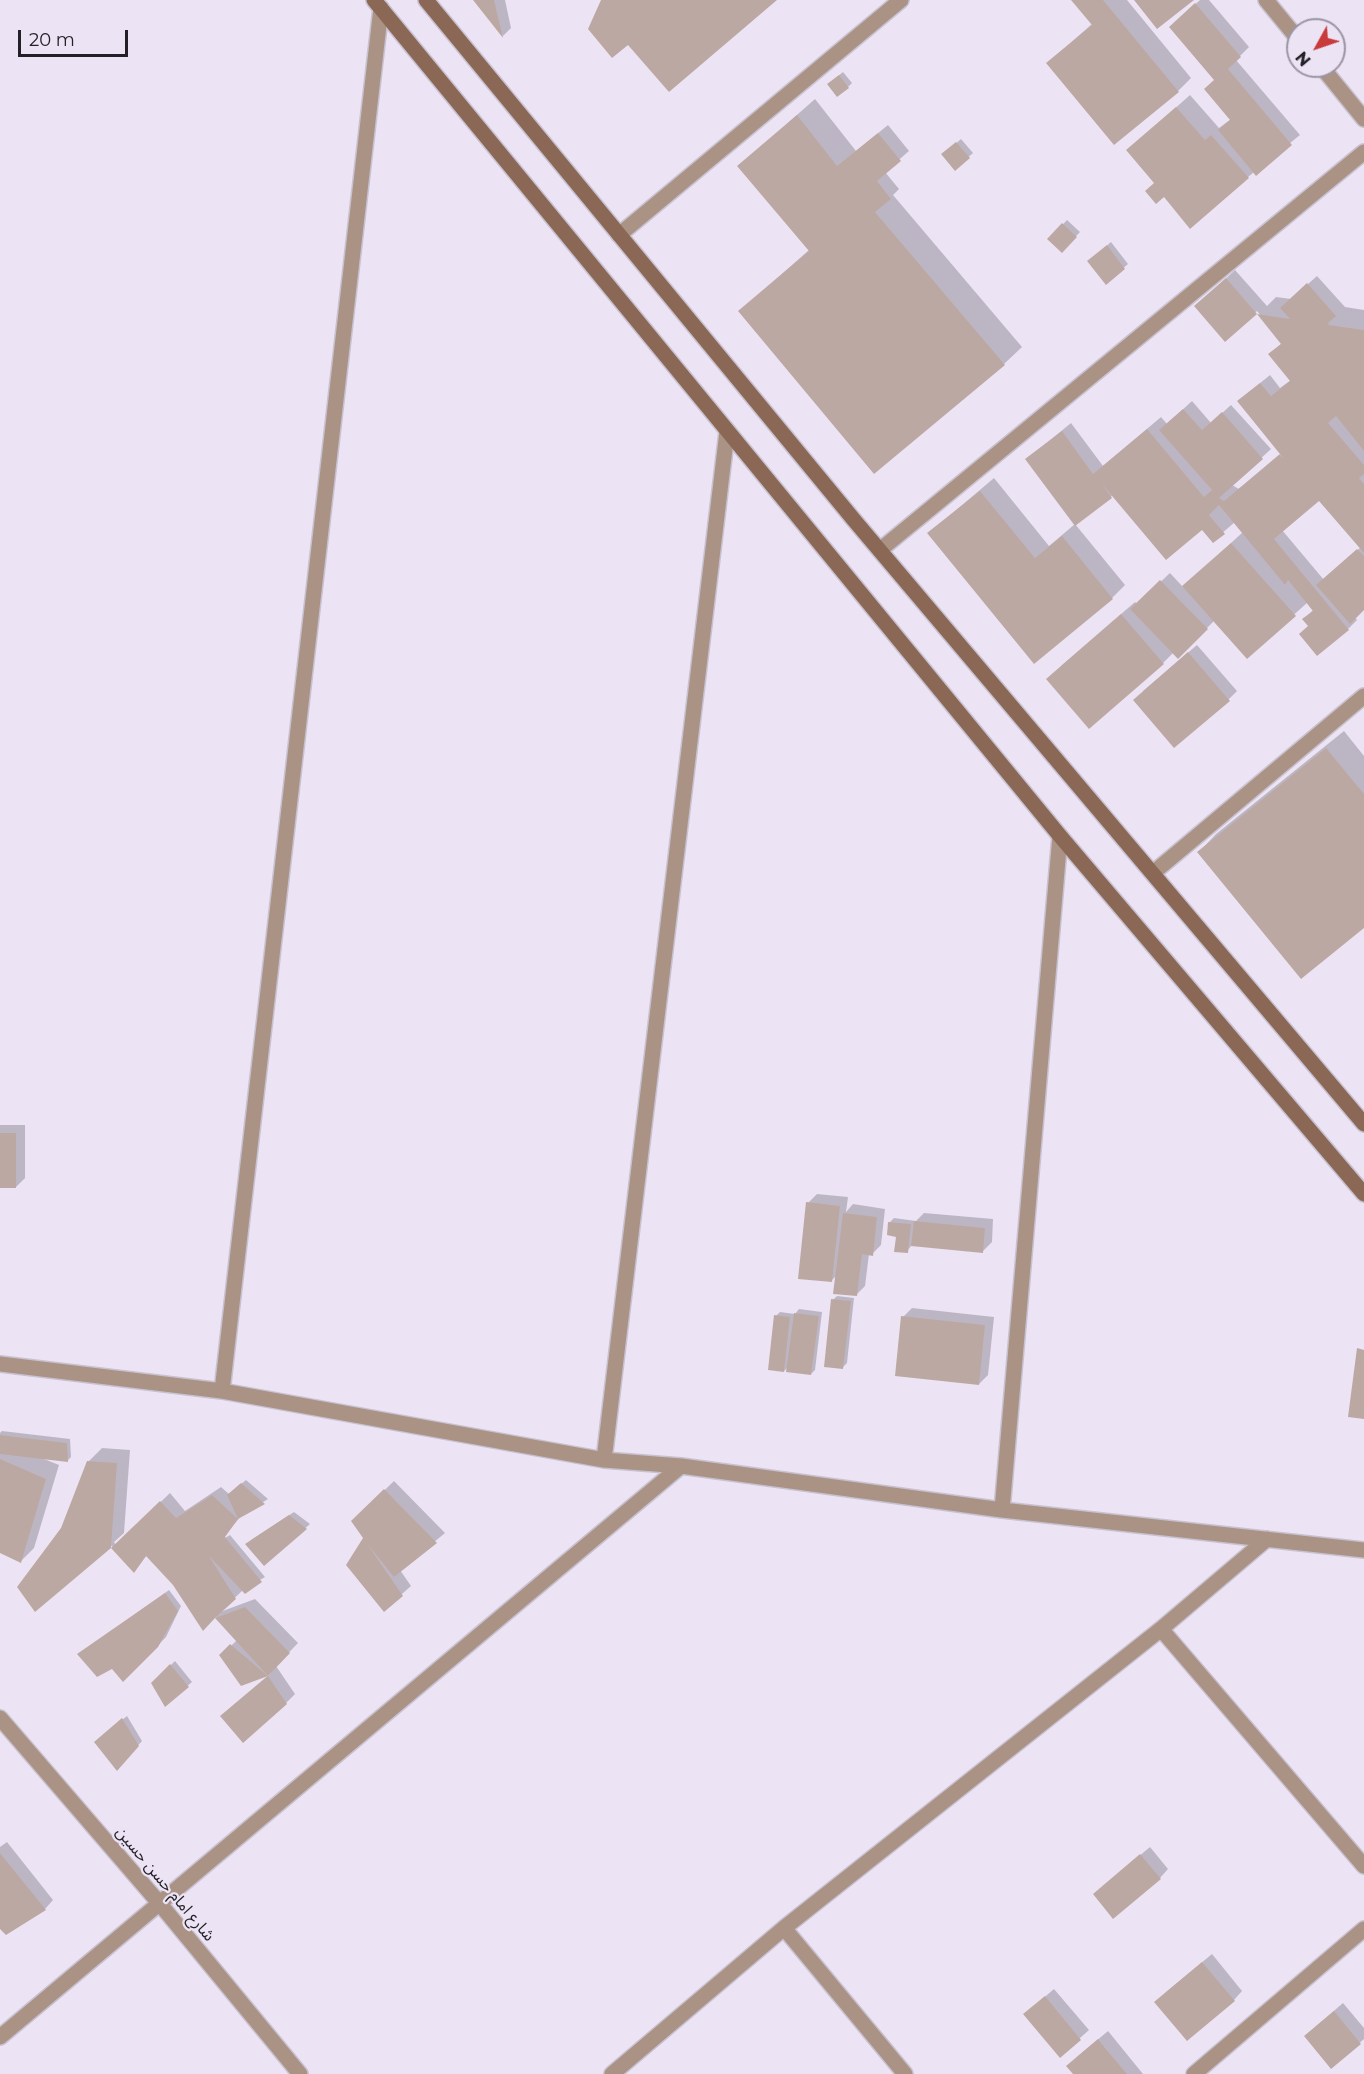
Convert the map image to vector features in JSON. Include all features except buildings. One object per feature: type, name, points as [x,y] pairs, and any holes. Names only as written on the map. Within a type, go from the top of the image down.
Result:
[{"type":"street","points":[[426,0],[880,550],[1364,1124]]},
{"type":"street","points":[[619,235],[901,0]]},
{"type":"street","points":[[1266,0],[1286,24]]},
{"type":"street","points":[[378,4],[1060,836],[1364,1194]]},
{"type":"street","points":[[222,1391],[378,4]]},
{"type":"street","points":[[1331,78],[1364,119]]},
{"type":"street","points":[[880,550],[1364,152]]},
{"type":"street","points":[[604,1460],[727,432]]},
{"type":"street","points":[[1153,873],[1364,696]]},
{"type":"street","points":[[1002,1510],[1060,836]]},
{"type":"street","points":[[0,1364],[222,1391],[604,1460],[681,1466],[1002,1510],[1364,1550]]},
{"type":"street","points":[[0,2037],[681,1466]]},
{"type":"street","points":[[612,2074],[784,1928],[1161,1629],[1267,1539]]},
{"type":"street","points":[[1161,1629],[1364,1866]]},
{"type":"street","name":"شارع امام حسن حسين","points":[[0,1718],[160,1904],[300,2074]]},
{"type":"street","points":[[784,1928],[905,2074]]},
{"type":"street","points":[[1194,2074],[1364,1929]]}]
